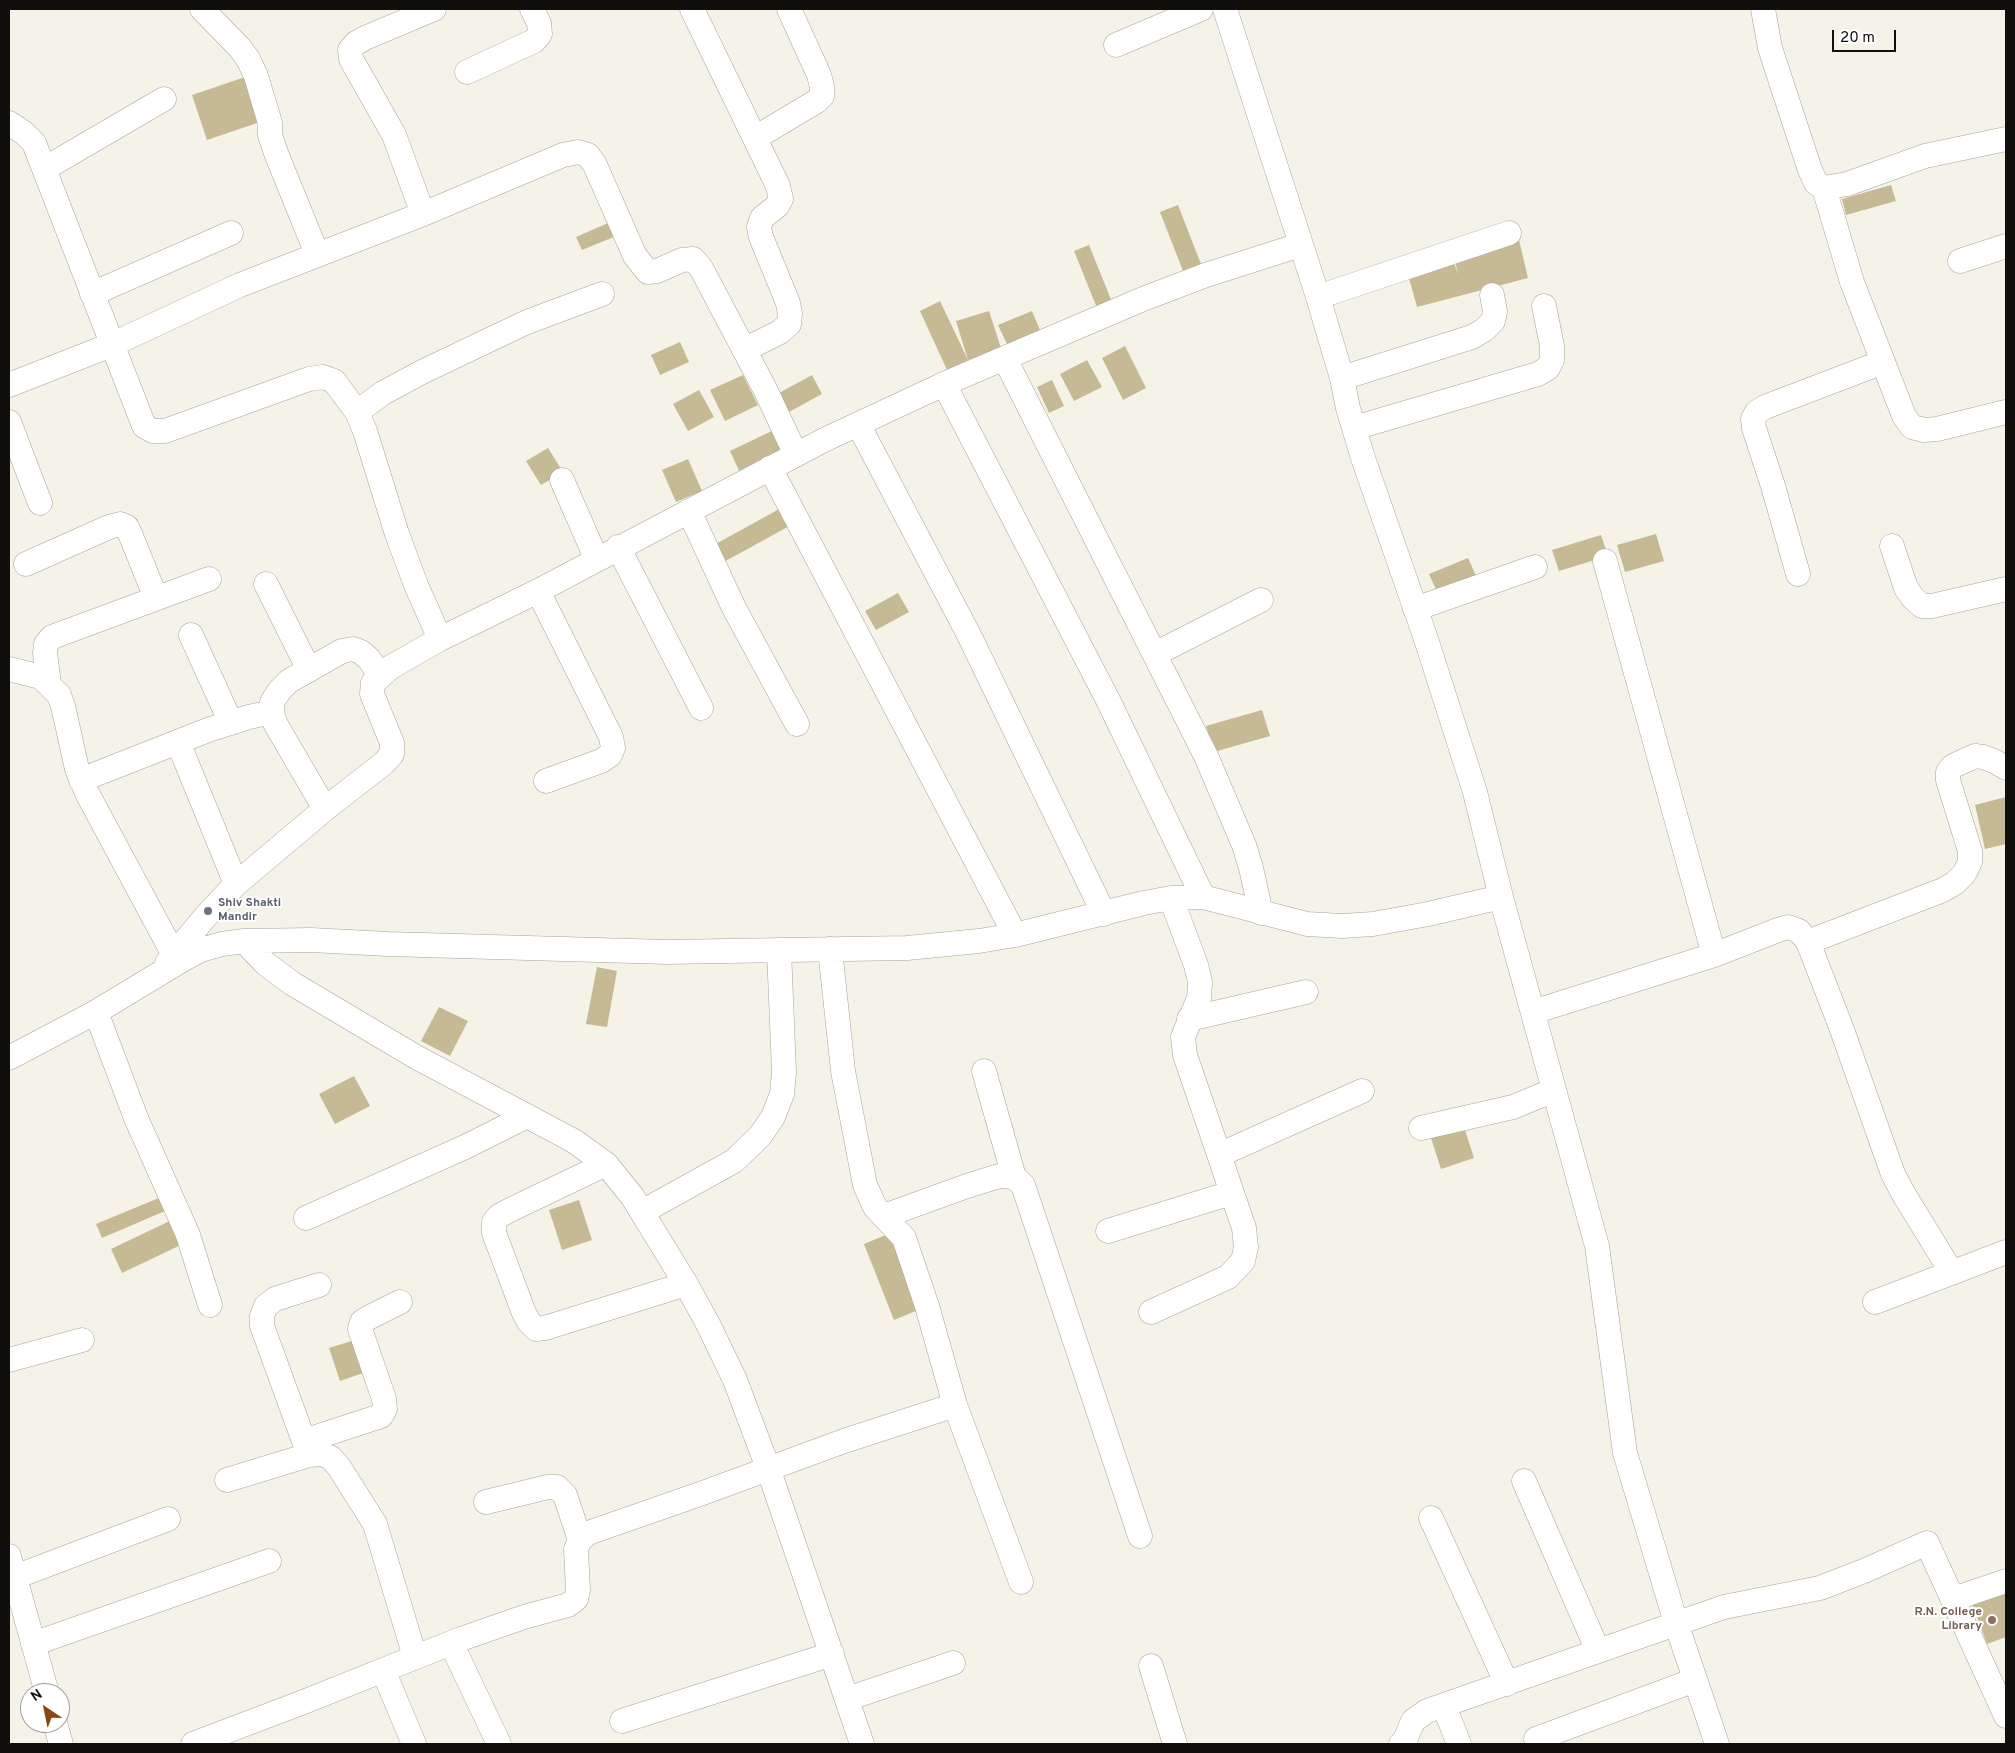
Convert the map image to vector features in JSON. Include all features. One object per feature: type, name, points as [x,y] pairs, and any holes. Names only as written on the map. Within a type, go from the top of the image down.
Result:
[{"type":"street","points":[[202,9],[240,48],[256,76],[270,123],[270,134],[276,153],[317,254]]},
{"type":"street","points":[[423,214],[394,135],[351,59],[350,50],[356,43],[365,38],[434,9]]},
{"type":"street","points":[[467,72],[534,42],[540,34],[540,23],[532,9]]},
{"type":"street","points":[[692,9],[778,186],[781,199],[778,206],[762,218],[759,227],[790,314],[789,324],[780,332],[744,350]]},
{"type":"street","points":[[754,138],[817,101],[822,96],[819,75],[789,9]]},
{"type":"street","points":[[1116,45],[1201,9]]},
{"type":"street","points":[[1225,9],[1318,297],[1342,378],[1354,428],[1475,792],[1501,897],[1597,1246],[1625,1453],[1676,1623],[1717,1744]]},
{"type":"street","points":[[1762,9],[1770,48],[1810,170],[1816,183],[1824,188],[1847,184],[1925,156],[2006,139]]},
{"type":"street","points":[[44,169],[164,99]]},
{"type":"street","points":[[9,123],[24,133],[34,143],[144,426],[153,431],[165,431],[309,379],[323,377],[334,381],[357,412],[365,431],[397,534],[416,585],[440,639]]},
{"type":"street","points":[[9,385],[112,345],[220,293],[423,214],[563,155],[578,152],[588,155],[595,165],[634,256],[648,272],[657,271],[682,260],[693,259],[701,268],[766,391],[796,455]]},
{"type":"street","points":[[1824,188],[1843,256],[1882,362],[1904,416],[1912,427],[1924,430],[1937,429],[2006,412]]},
{"type":"street","points":[[92,294],[231,233]]},
{"type":"street","points":[[1318,297],[1509,233]]},
{"type":"street","points":[[158,974],[206,916],[236,884],[325,809],[384,764],[392,754],[392,743],[372,694],[373,683],[380,675],[440,639],[538,591],[596,558],[858,424],[944,384],[1179,285],[1300,244]]},
{"type":"street","points":[[1960,261],[2006,246]]},
{"type":"street","points":[[357,412],[402,382],[424,371],[527,322],[602,294]]},
{"type":"street","points":[[1342,378],[1454,343],[1484,330],[1493,321],[1495,312],[1492,295]]},
{"type":"street","points":[[1354,428],[1538,374],[1548,368],[1552,360],[1552,346],[1544,306]]},
{"type":"street","points":[[1004,359],[1206,756],[1252,868],[1260,913]]},
{"type":"street","points":[[1798,574],[1754,428],[1753,419],[1757,412],[1765,407],[1882,362]]},
{"type":"street","points":[[944,384],[1108,700],[1202,897]]},
{"type":"street","points":[[9,422],[40,503]]},
{"type":"street","points":[[858,424],[969,635],[1104,914]]},
{"type":"street","points":[[770,468],[1015,935]]},
{"type":"street","points":[[562,480],[596,558]]},
{"type":"street","points":[[688,510],[734,608],[797,724]]},
{"type":"street","points":[[26,564],[120,524],[127,527],[156,598]]},
{"type":"street","points":[[1892,546],[1906,588],[1922,606],[1932,606],[2006,589]]},
{"type":"street","points":[[618,547],[700,708]]},
{"type":"street","points":[[1605,561],[1714,955]]},
{"type":"street","points":[[1415,609],[1535,567]]},
{"type":"street","points":[[49,684],[45,653],[46,644],[52,638],[209,579]]},
{"type":"street","points":[[266,584],[309,670]]},
{"type":"street","points":[[538,591],[611,737],[613,748],[610,755],[601,761],[546,782]]},
{"type":"street","points":[[1155,654],[1261,600]]},
{"type":"street","points":[[192,635],[231,723]]},
{"type":"street","points":[[325,809],[275,723],[272,702],[289,681],[342,651],[353,648],[370,658],[380,675]]},
{"type":"street","points":[[9,670],[41,677],[58,695],[63,706],[77,769],[174,954]]},
{"type":"street","points":[[82,780],[231,723],[272,712]]},
{"type":"street","points":[[178,742],[236,884]]},
{"type":"street","points":[[1808,942],[1943,890],[1955,883],[1964,874],[1970,862],[1970,851],[1948,780],[1948,772],[1953,766],[1975,756],[1994,761],[2006,768]]},
{"type":"street","points":[[9,1058],[96,1012],[202,950],[222,944],[311,940],[667,952],[907,948],[979,941],[1015,935],[1171,898],[1202,897],[1307,924],[1342,926],[1373,924],[1428,914],[1501,897]]},
{"type":"street","points":[[1151,1312],[1228,1277],[1243,1260],[1246,1247],[1244,1228],[1185,1055],[1183,1037],[1199,998],[1200,982],[1196,965],[1171,898]]},
{"type":"street","points":[[1533,1012],[1714,955],[1788,927],[1799,931],[1808,942],[1841,1027],[1893,1174],[1903,1194],[1952,1273]]},
{"type":"street","points":[[244,942],[266,964],[293,984],[416,1057],[574,1141],[606,1164],[632,1196],[686,1284],[708,1324],[734,1380],[768,1468],[862,1744]]},
{"type":"street","points":[[642,1212],[734,1162],[760,1136],[773,1117],[782,1094],[784,1072],[779,950]]},
{"type":"street","points":[[830,950],[843,1071],[864,1185],[869,1196],[884,1216],[904,1238],[927,1306],[955,1405],[1021,1582]]},
{"type":"street","points":[[1189,1019],[1306,992]]},
{"type":"street","points":[[96,1012],[136,1118],[188,1235],[210,1306]]},
{"type":"street","points":[[984,1071],[1014,1177],[1023,1185],[1028,1199],[1057,1292],[1140,1536]]},
{"type":"street","points":[[1420,1128],[1513,1107],[1554,1090]]},
{"type":"street","points":[[1219,1155],[1362,1091]]},
{"type":"street","points":[[306,1218],[465,1147],[527,1116]]},
{"type":"street","points":[[606,1164],[510,1210],[499,1216],[494,1222],[494,1233],[529,1322],[536,1329],[545,1328],[686,1284]]},
{"type":"street","points":[[884,1216],[999,1176],[1014,1177]]},
{"type":"street","points":[[1108,1231],[1231,1193]]},
{"type":"street","points":[[1875,1302],[2006,1252]]},
{"type":"street","points":[[319,1285],[275,1300],[266,1306],[262,1316],[262,1326],[307,1448],[331,1458],[339,1467],[375,1524],[415,1657]]},
{"type":"street","points":[[227,1480],[381,1416],[385,1409],[384,1399],[360,1329],[362,1322],[400,1302]]},
{"type":"street","points":[[9,1360],[82,1340]]},
{"type":"street","points":[[193,1744],[451,1642],[524,1617],[568,1605],[576,1599],[578,1590],[576,1549],[580,1540],[588,1533],[768,1468],[955,1405]]},
{"type":"street","points":[[1524,1482],[1598,1652]]},
{"type":"street","points":[[486,1502],[548,1487],[557,1487],[567,1500],[580,1540]]},
{"type":"street","points":[[1431,1518],[1507,1684]]},
{"type":"street","points":[[44,1683],[12,1566],[168,1519]]},
{"type":"street","points":[[1400,1744],[1405,1740],[1414,1721],[1419,1715],[1427,1711],[1676,1623],[1724,1608],[1820,1588],[1927,1543],[2006,1716]]},
{"type":"street","points":[[34,1644],[269,1561]]},
{"type":"street","points":[[1953,1599],[2006,1581]]},
{"type":"street","points":[[451,1642],[499,1744]]},
{"type":"street","points":[[622,1722],[832,1654]]},
{"type":"street","points":[[847,1699],[953,1663]]},
{"type":"street","points":[[1151,1666],[1175,1744]]},
{"type":"street","points":[[383,1670],[414,1744]]},
{"type":"street","points":[[1536,1739],[1695,1680]]},
{"type":"street","points":[[1444,1706],[1459,1744]]},
{"type":"building","points":[[251,75],[266,120],[207,140],[192,95]]},
{"type":"building","points":[[1891,185],[1896,201],[1846,215],[1842,199]]},
{"type":"building","points":[[1178,205],[1201,264],[1183,271],[1160,212]]},
{"type":"building","points":[[615,220],[621,234],[582,250],[576,237]]},
{"type":"building","points":[[1519,240],[1528,278],[1417,307],[1407,271],[1453,259],[1458,275],[1454,256],[1481,249],[1484,258],[1482,249]]},
{"type":"building","points":[[1089,245],[1112,302],[1097,308],[1074,251]]},
{"type":"building","points":[[940,301],[968,360],[947,370],[920,311]]},
{"type":"building","points":[[989,311],[1001,348],[968,360],[956,321]]},
{"type":"building","points":[[1032,311],[1040,330],[1007,344],[998,325]]},
{"type":"building","points":[[680,342],[689,362],[660,375],[651,355]]},
{"type":"building","points":[[1125,346],[1146,388],[1123,400],[1102,358]]},
{"type":"building","points":[[1087,360],[1102,387],[1074,401],[1060,374]]},
{"type":"building","points":[[743,375],[758,405],[725,421],[710,390]]},
{"type":"building","points":[[812,375],[822,394],[789,412],[779,393]]},
{"type":"building","points":[[1052,380],[1064,406],[1049,413],[1037,387]]},
{"type":"building","points":[[699,390],[714,417],[688,431],[673,404]]},
{"type":"building","points":[[776,429],[788,453],[741,475],[730,451]]},
{"type":"building","points":[[548,448],[563,472],[541,485],[526,461]]},
{"type":"building","points":[[688,459],[702,491],[676,502],[662,470]]},
{"type":"building","points":[[783,507],[793,524],[722,563],[712,546]]},
{"type":"building","points":[[1656,534],[1664,561],[1625,572],[1617,545]]},
{"type":"building","points":[[1601,535],[1608,556],[1559,571],[1552,550]]},
{"type":"building","points":[[1468,558],[1477,578],[1438,594],[1429,574]]},
{"type":"building","points":[[898,593],[909,612],[876,630],[865,611]]},
{"type":"building","points":[[1262,710],[1270,736],[1214,752],[1206,726]]},
{"type":"building","points":[[2006,797],[2006,844],[1985,849],[1975,805]]},
{"type":"building","points":[[597,967],[617,971],[607,1027],[586,1024]]},
{"type":"building","points":[[439,1007],[468,1021],[450,1056],[421,1041]]},
{"type":"building","points":[[354,1076],[370,1106],[335,1124],[319,1094]]},
{"type":"building","points":[[1464,1127],[1474,1158],[1441,1169],[1431,1138]]},
{"type":"building","points":[[166,1195],[172,1208],[102,1238],[96,1224]]},
{"type":"building","points":[[579,1200],[592,1240],[562,1250],[549,1210]]},
{"type":"building","points":[[176,1218],[187,1242],[122,1273],[111,1249]]},
{"type":"building","points":[[893,1232],[923,1308],[894,1320],[864,1244]]},
{"type":"building","points":[[358,1339],[369,1371],[340,1381],[329,1348]]},
{"type":"building","name":"R.N. College Library","points":[[2006,1589],[2006,1637],[1987,1644],[1972,1603]]},
{"type":"place","name":"Shiv Shakti Mandir","points":[[208,911]]},
{"type":"place","name":"R.N. College Library","points":[[1992,1620]]}]
